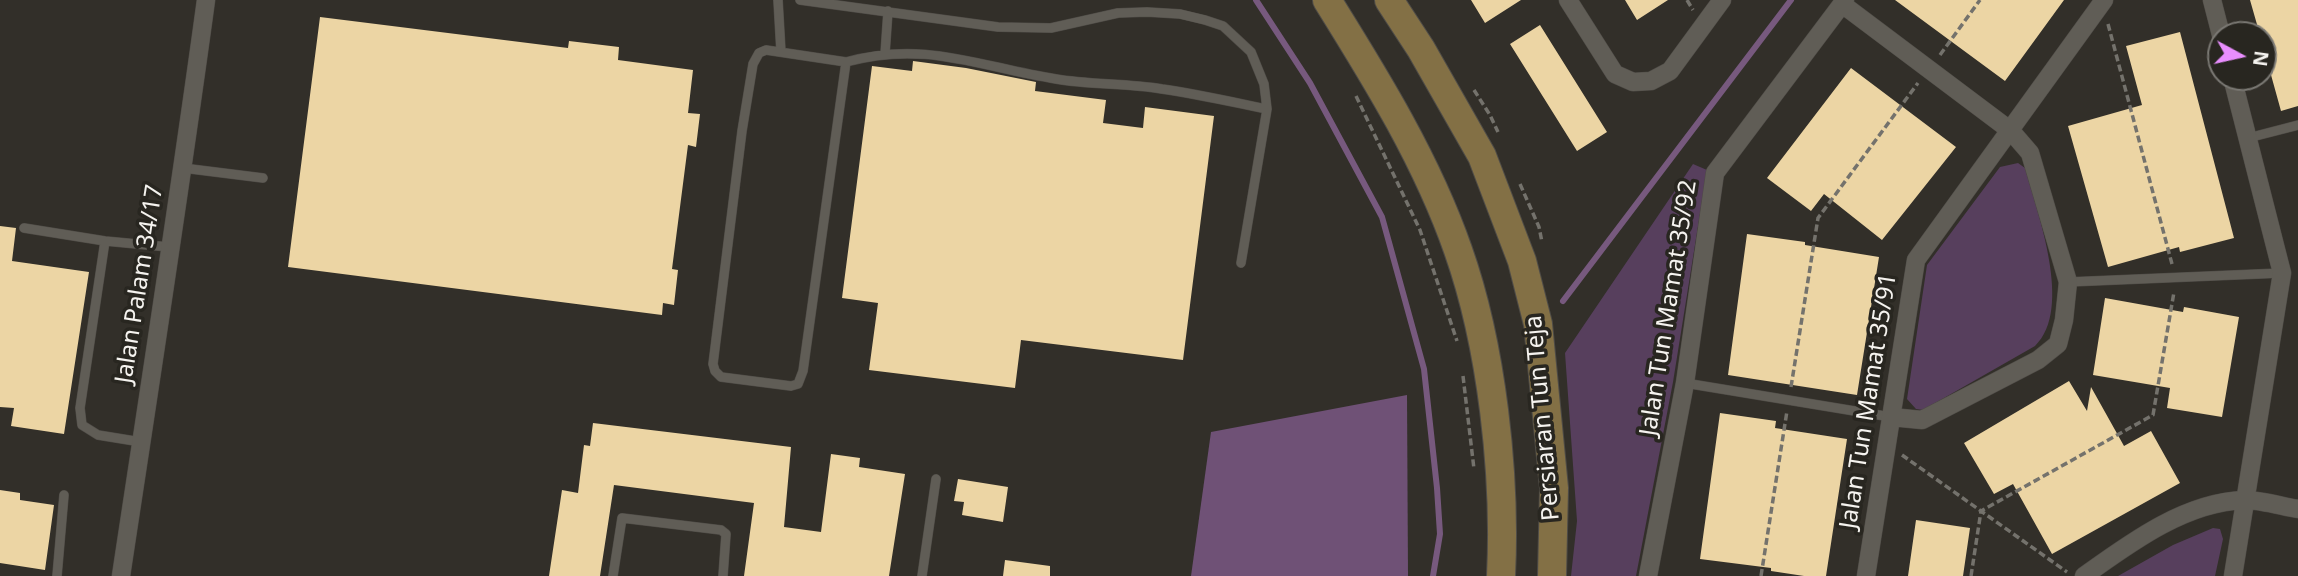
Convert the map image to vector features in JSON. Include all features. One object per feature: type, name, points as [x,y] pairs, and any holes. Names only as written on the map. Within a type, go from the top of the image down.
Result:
[{"type":"main road","name":"Persiaran Tun Teja","points":[[1327,0],[1380,84],[1420,159],[1459,250],[1482,337],[1495,430],[1504,519],[1501,576]]},
{"type":"main road","name":"Persiaran Tun Teja","points":[[1389,0],[1421,49],[1482,156],[1522,261],[1538,324],[1555,488],[1552,576]]},
{"type":"street","name":"Jalan Palam 34/17","points":[[121,576],[206,0]]},
{"type":"street","points":[[1568,0],[1615,74],[1633,82],[1651,81],[1670,71],[1722,0]]},
{"type":"street","points":[[2212,0],[2217,21]]},
{"type":"street","name":"Jalan Tun Mamat 35/91","points":[[1866,576],[1916,260],[2103,1]]},
{"type":"street","name":"Jalan Tun Mamat 35/92","points":[[1648,576],[1685,383],[1715,173],[1843,2],[1928,70],[2011,131],[2030,153],[2067,282]]},
{"type":"street","points":[[2232,576],[2282,272],[2236,91]]},
{"type":"street","points":[[1891,417],[1922,420],[2038,360],[2058,344],[2064,320],[2067,282]]},
{"type":"street","points":[[2084,576],[2118,551],[2180,516],[2211,506],[2245,500],[2298,509]]},
{"type":"lane","points":[[778,0],[781,52]]},
{"type":"lane","points":[[800,0],[998,27],[1051,28],[1118,13],[1147,12],[1180,14],[1223,26],[1251,52],[1264,84],[1267,109],[1241,263]]},
{"type":"lane","points":[[885,54],[888,11]]},
{"type":"lane","points":[[846,62],[798,384],[791,386],[734,380],[717,375],[713,364],[742,131],[755,59],[759,53],[766,50],[846,62],[885,54],[917,52],[1056,79],[1161,89],[1267,109]]},
{"type":"lane","points":[[2248,138],[2298,125]]},
{"type":"lane","points":[[183,168],[263,178]]},
{"type":"lane","points":[[24,228],[106,241],[169,247]]},
{"type":"lane","points":[[106,241],[80,408],[82,425],[98,435],[141,442]]},
{"type":"lane","points":[[2067,282],[2282,272]]},
{"type":"lane","points":[[1685,383],[1891,417]]},
{"type":"lane","points":[[922,576],[936,479]]},
{"type":"lane","points":[[57,576],[64,495]]},
{"type":"lane","points":[[613,576],[622,519],[721,530],[726,534],[727,543],[723,576]]},
{"type":"path","points":[[1818,218],[1980,0]]},
{"type":"path","points":[[1981,511],[2153,415],[2176,277],[2103,1]]},
{"type":"path","points":[[1354,92],[1420,230],[1460,351]]},
{"type":"path","points":[[1461,364],[1474,470]]},
{"type":"path","points":[[1886,444],[2072,576]]},
{"type":"path","points":[[1971,576],[1981,511]]},
{"type":"shaded area","points":[[2018,163],[2025,168],[2049,260],[2052,309],[2046,330],[2035,346],[1923,410],[1916,409],[1907,399],[1927,265],[2000,167]]},
{"type":"shaded area","points":[[1693,164],[1707,170],[1673,382],[1636,576],[1571,576],[1577,521],[1565,353]]},
{"type":"shaded area","points":[[1407,395],[1408,576],[1191,576],[1211,432]]},
{"type":"shaded area","points":[[2213,528],[2220,529],[2223,539],[2215,576],[2118,576],[2173,545]]},
{"type":"building","points":[[1471,0],[1521,0],[1485,23]]},
{"type":"building","points":[[1625,0],[1668,0],[1637,20]]},
{"type":"building","points":[[1895,0],[2064,0],[2005,81]]},
{"type":"building","points":[[2250,0],[2298,0],[2298,106],[2281,111],[2275,91],[2277,21],[2256,21]]},
{"type":"building","points":[[320,17],[568,48],[569,41],[619,47],[618,60],[693,70],[688,113],[700,114],[696,147],[688,145],[672,269],[678,270],[674,305],[663,303],[662,315],[288,267]]},
{"type":"building","points":[[1540,25],[1607,132],[1577,151],[1510,44]]},
{"type":"building","points":[[2180,32],[2234,238],[2180,252],[2179,247],[2108,267],[2068,126],[2142,105],[2126,46]]},
{"type":"building","points":[[913,61],[1036,82],[1035,91],[1106,100],[1103,123],[1143,128],[1145,107],[1214,116],[1183,360],[1021,340],[1015,388],[869,370],[878,303],[842,298],[872,66],[912,71]]},
{"type":"building","points":[[1851,68],[1956,147],[1882,240],[1824,194],[1811,211],[1767,178]]},
{"type":"building","points":[[0,226],[16,228],[12,261],[89,272],[64,434],[11,426],[14,408],[0,407]]},
{"type":"building","points":[[1747,234],[1879,257],[1857,395],[1728,375]]},
{"type":"building","points":[[2105,298],[2183,312],[2184,307],[2239,317],[2222,417],[2167,408],[2170,388],[2093,375]]},
{"type":"building","points":[[2069,381],[2087,411],[2091,387],[2124,446],[2151,431],[2180,483],[2052,554],[2013,484],[1994,494],[1964,443]]},
{"type":"building","points":[[1720,413],[1776,421],[1775,428],[1847,439],[1826,576],[1804,576],[1771,571],[1771,568],[1700,559]]},
{"type":"building","points":[[593,423],[791,447],[784,527],[821,532],[831,454],[860,458],[859,467],[905,474],[889,576],[744,576],[754,503],[614,485],[600,576],[549,576],[562,490],[578,493],[584,445],[590,446]]},
{"type":"building","points":[[958,479],[1008,487],[1003,522],[962,515],[964,502],[954,501]]},
{"type":"building","points":[[0,490],[20,493],[20,500],[54,505],[45,570],[0,563]]},
{"type":"building","points":[[1916,520],[1970,528],[1963,576],[1908,576]]},
{"type":"building","points":[[1005,560],[1050,566],[1050,576],[1003,576]]},
{"type":"waterway","points":[[1256,0],[1310,83],[1382,217],[1424,369],[1440,534],[1433,576]]},
{"type":"waterway","points":[[1563,301],[1791,0]]}]
